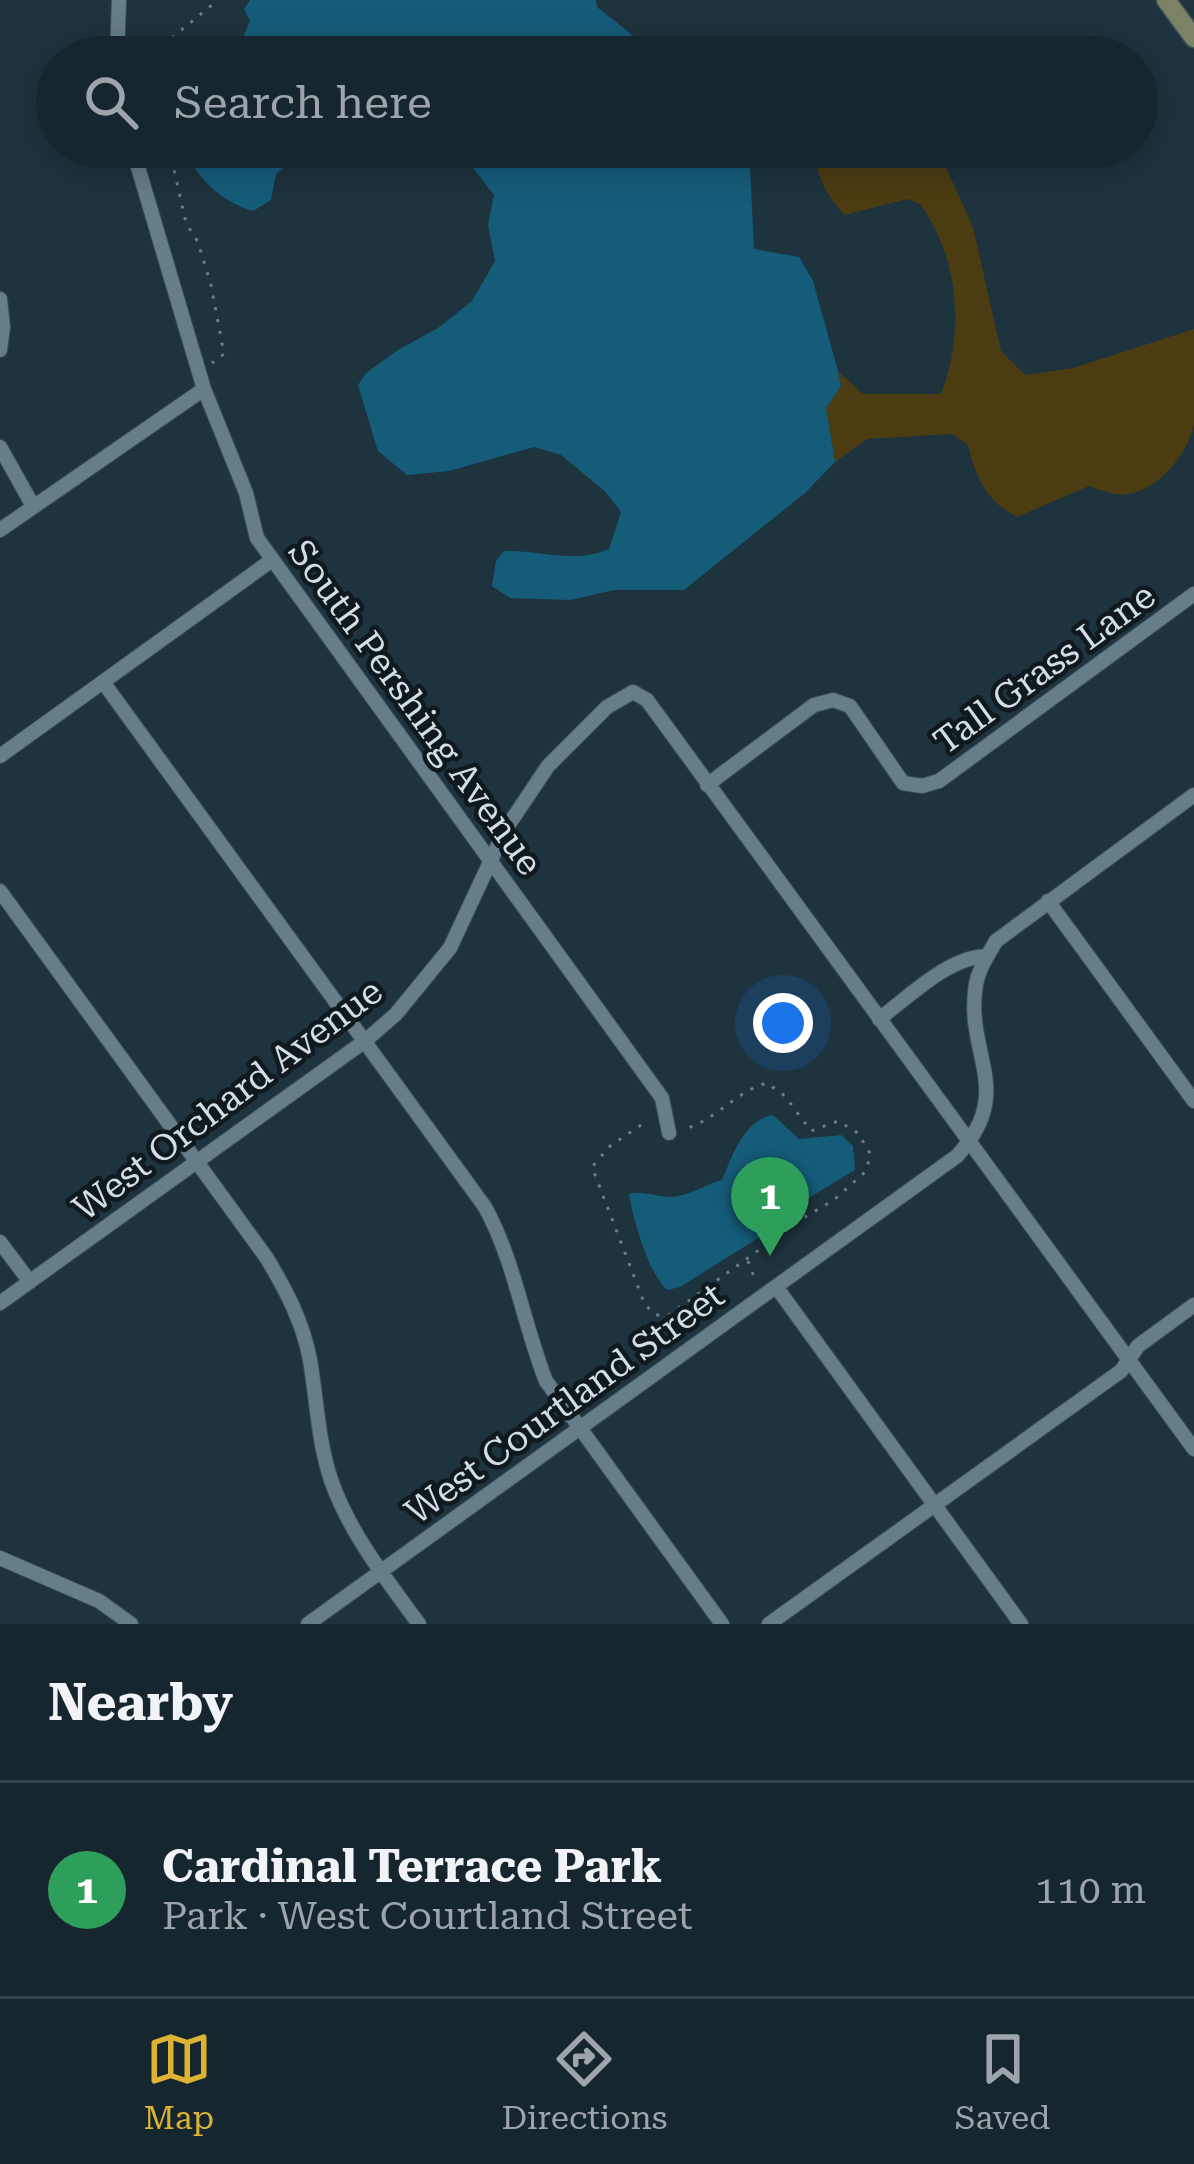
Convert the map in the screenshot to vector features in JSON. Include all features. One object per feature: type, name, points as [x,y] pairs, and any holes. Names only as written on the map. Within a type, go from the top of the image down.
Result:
[{"type":"main road","points":[[1166,0],[1194,38]]},
{"type":"street","points":[[118,36],[119,0]]},
{"type":"street","name":"South Pershing Avenue","points":[[138,168],[204,388],[246,493],[257,538],[662,1098],[669,1133]]},
{"type":"street","points":[[0,299],[0,350]]},
{"type":"street","points":[[0,530],[204,388]]},
{"type":"street","points":[[0,447],[33,506]]},
{"type":"street","points":[[0,756],[272,560]]},
{"type":"street","name":"Tall Grass Lane","points":[[707,785],[814,705],[832,700],[850,706],[903,782],[922,787],[940,782],[1194,594]]},
{"type":"street","points":[[103,682],[485,1207],[507,1254],[546,1381],[722,1624]]},
{"type":"street","name":"West Orchard Avenue","points":[[0,1304],[396,1014],[434,972],[464,922],[505,830],[548,766],[607,707],[633,692],[647,700],[707,785]]},
{"type":"street","points":[[707,785],[1194,1449]]},
{"type":"street","points":[[970,1143],[987,1109],[975,1000],[987,956],[1012,926],[1194,795]]},
{"type":"street","points":[[0,891],[288,1294],[310,1360],[331,1480],[360,1541],[419,1624]]},
{"type":"street","points":[[1048,901],[1194,1101]]},
{"type":"street","points":[[879,1018],[943,972],[973,956],[987,956]]},
{"type":"street","name":"West Courtland Street","points":[[308,1624],[777,1288],[970,1143]]},
{"type":"street","points":[[0,1241],[30,1282]]},
{"type":"street","points":[[777,1288],[1021,1624]]},
{"type":"street","points":[[769,1624],[1121,1371],[1138,1346],[1194,1306]]},
{"type":"street","points":[[0,1558],[99,1601],[131,1624]]},
{"type":"path","points":[[175,36],[218,0]]},
{"type":"path","points":[[174,168],[186,223],[198,242],[221,329],[223,359],[208,364]]},
{"type":"path","points":[[641,1125],[610,1146],[592,1167],[645,1305],[656,1315],[669,1315],[834,1200],[865,1172],[872,1155],[858,1133],[838,1120],[811,1131],[785,1096],[767,1083],[748,1088],[700,1125],[669,1133]]},
{"type":"path","points":[[748,1259],[755,1280]]},
{"type":"shaded area","points":[[819,168],[946,168],[973,227],[1001,351],[1025,375],[1073,368],[1194,329],[1194,424],[1176,462],[1142,490],[1113,493],[1089,486],[1017,517],[990,496],[968,445],[952,434],[867,439],[835,462],[826,408],[841,386],[838,371],[863,394],[941,394],[953,346],[954,296],[943,248],[920,204],[907,199],[845,215],[823,184]]},
{"type":"water","points":[[250,0],[596,0],[597,7],[634,36],[243,36],[250,21],[244,9]]},
{"type":"water","points":[[284,168],[276,174],[271,200],[253,211],[230,201],[195,169]]},
{"type":"water","points":[[473,168],[750,168],[754,249],[799,257],[813,281],[841,386],[826,408],[835,462],[805,493],[684,590],[614,590],[570,600],[510,598],[492,586],[496,561],[504,551],[570,556],[609,549],[621,512],[606,492],[561,455],[534,447],[449,471],[407,475],[378,451],[358,385],[366,373],[472,301],[495,261],[488,224],[494,195]]},
{"type":"water","points":[[773,1115],[799,1139],[841,1135],[853,1146],[855,1170],[792,1208],[763,1235],[680,1287],[667,1290],[648,1258],[629,1194],[678,1196],[722,1180],[747,1132]]},
{"type":"place","name":"Cardinal Terrace Park","points":[[770,1256]]}]
